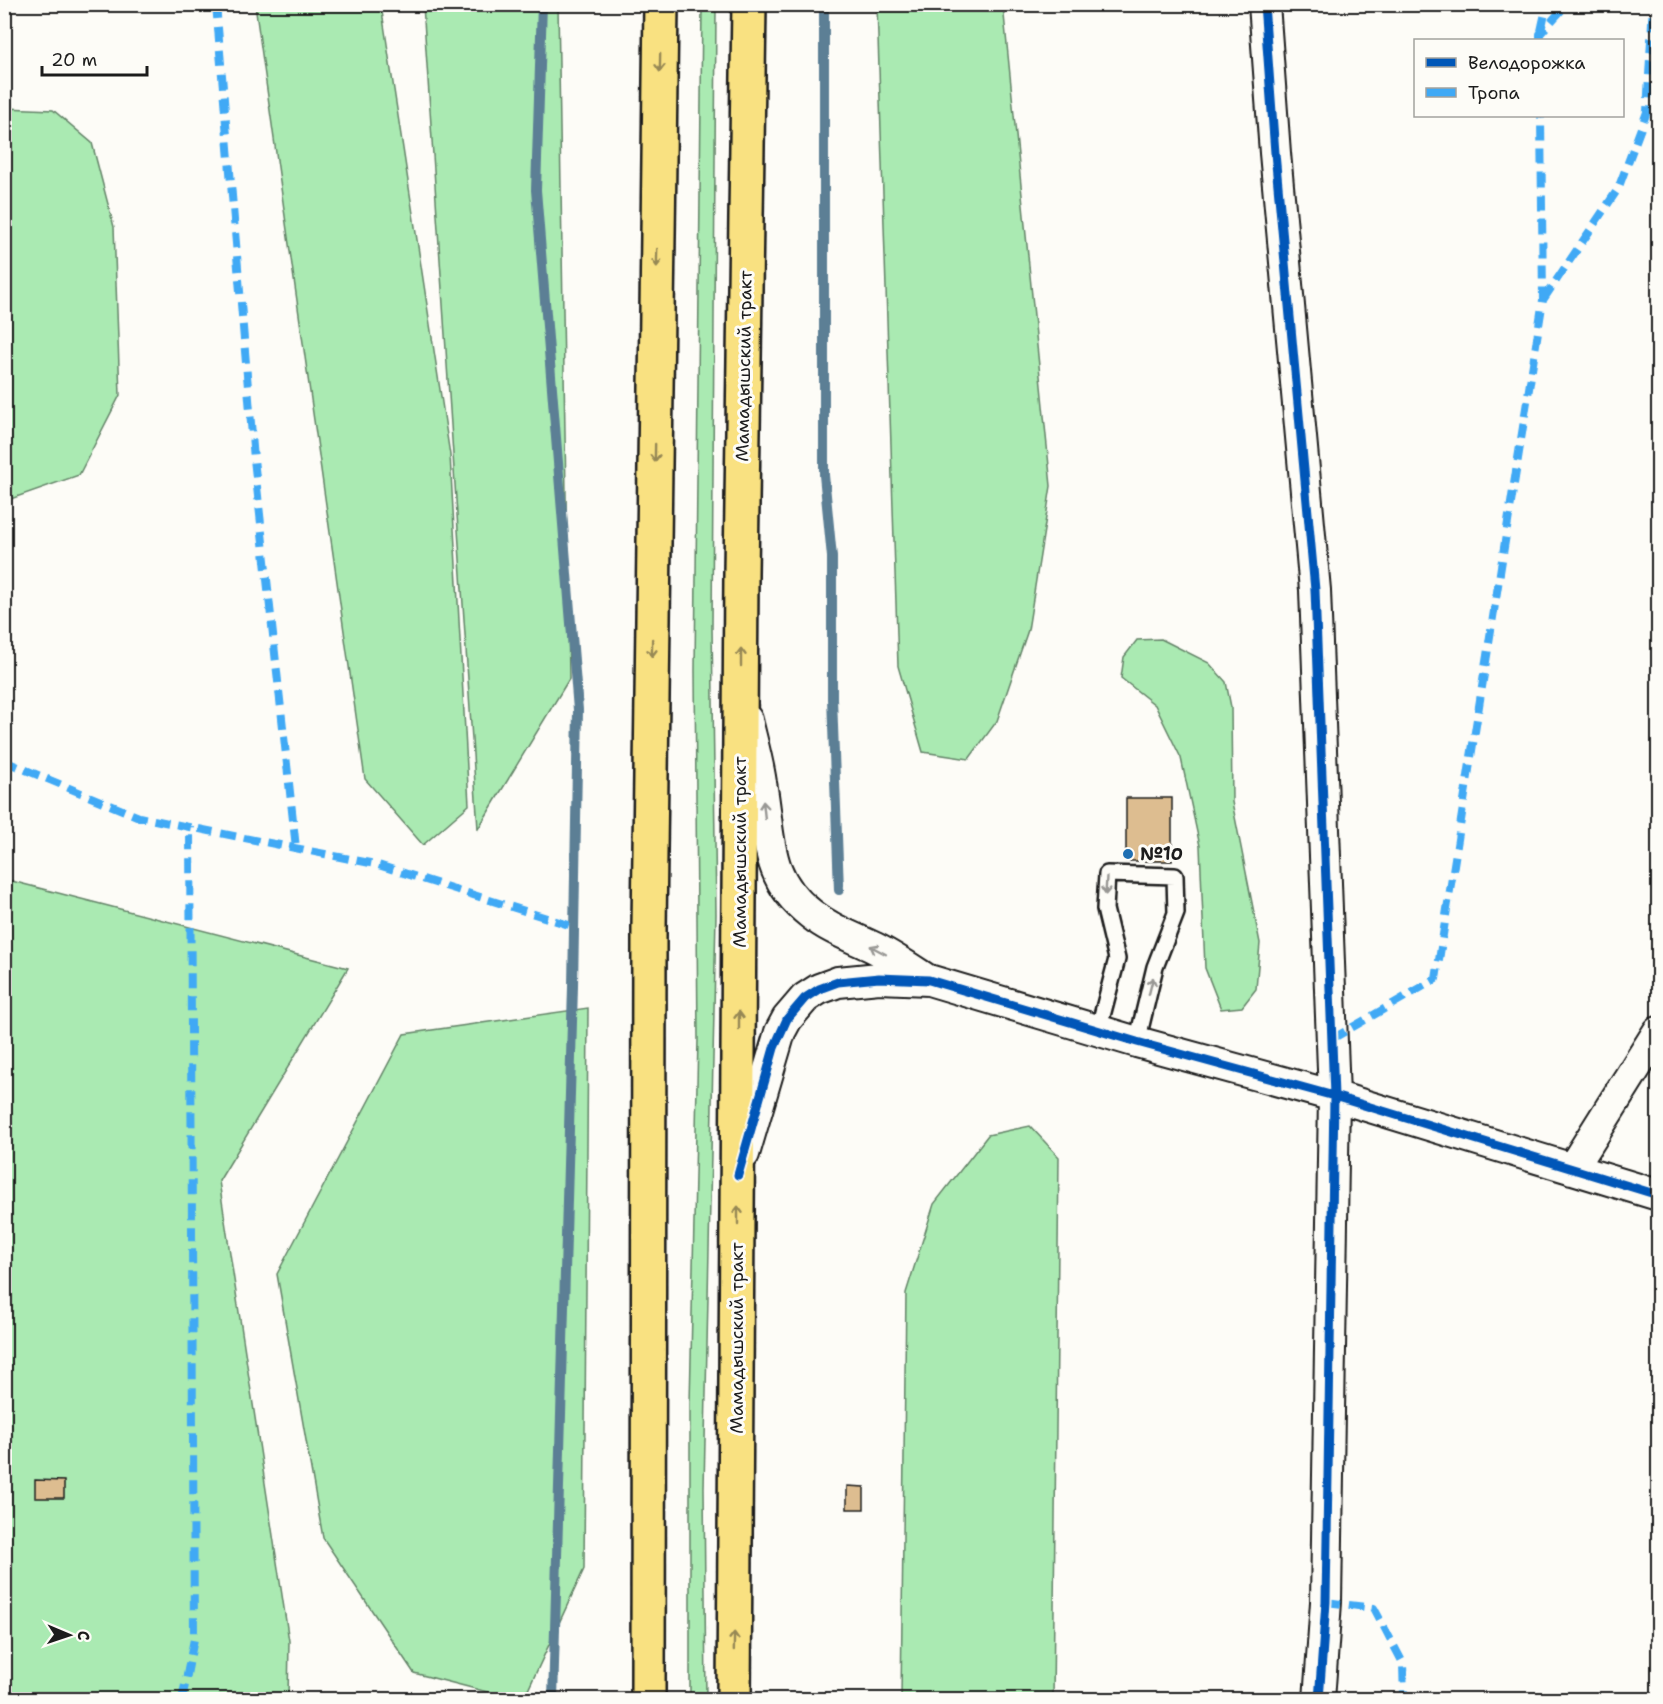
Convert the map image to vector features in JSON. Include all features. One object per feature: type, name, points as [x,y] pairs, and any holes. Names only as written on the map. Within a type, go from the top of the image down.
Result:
[{"type":"main road","points":[[648,1700],[649,928],[661,4]]},
{"type":"main road","name":"Мамадышский тракт","points":[[734,1700],[741,691],[749,4]]},
{"type":"street","points":[[1264,4],[1275,153],[1315,590],[1334,1095],[1326,1590],[1319,1700]]},
{"type":"street","points":[[741,691],[762,783],[770,854],[780,879],[792,897],[810,914],[836,931],[876,948],[929,980]]},
{"type":"street","points":[[738,1175],[774,1048],[780,1032],[795,1008],[819,989],[838,982],[879,978],[929,980],[1137,1042],[1334,1095],[1659,1195]]},
{"type":"street","points":[[1572,1169],[1659,1032]]},
{"type":"lane","points":[[1098,1030],[1117,959],[1105,909],[1107,874],[1175,876],[1176,913],[1155,967],[1137,1042]]},
{"type":"green space","points":[[255,5],[381,5],[450,455],[469,805],[423,845],[365,779]]},
{"type":"green space","points":[[423,5],[558,5],[569,679],[478,829]]},
{"type":"green space","points":[[702,5],[716,5],[712,627],[716,914],[704,1488],[706,1699],[690,1700],[690,1404],[698,1039],[695,671]]},
{"type":"green space","points":[[877,5],[1003,5],[1051,486],[1028,630],[997,721],[969,759],[923,752],[898,666]]},
{"type":"green space","points":[[5,108],[53,110],[92,143],[114,227],[120,395],[79,475],[5,501]]},
{"type":"green space","points":[[1161,639],[1209,663],[1226,682],[1231,707],[1232,802],[1260,943],[1256,989],[1242,1007],[1221,1009],[1205,968],[1200,846],[1181,758],[1155,705],[1121,678],[1124,657],[1137,640]]},
{"type":"green space","points":[[4,879],[348,968],[219,1181],[289,1641],[288,1699],[5,1699]]},
{"type":"green space","points":[[588,1008],[584,1569],[528,1690],[499,1695],[414,1673],[323,1538],[277,1274],[404,1034]]},
{"type":"green space","points":[[1030,1126],[1059,1157],[1053,1699],[901,1699],[906,1293],[934,1204],[988,1135]]},
{"type":"building","points":[[1126,798],[1172,798],[1172,861],[1126,861]]},
{"type":"building","points":[[35,1480],[64,1481],[64,1498],[35,1498]]},
{"type":"building","points":[[847,1486],[864,1487],[864,1509],[847,1509]]},
{"type":"waterway","points":[[542,4],[536,190],[578,710],[573,986],[553,1700]]},
{"type":"waterway","points":[[824,4],[824,475],[832,557],[832,698],[839,890]]},
{"type":"marked path","points":[[216,4],[254,459],[296,848]]},
{"type":"marked path","points":[[1541,31],[1547,4]]},
{"type":"marked path","points":[[1540,39],[1540,34],[1567,4]]},
{"type":"marked path","points":[[1543,300],[1618,189],[1647,112],[1653,4]]},
{"type":"marked path","points":[[1332,1039],[1436,979],[1543,300],[1541,117]]},
{"type":"marked path","points":[[4,761],[139,817],[375,864],[569,925]]},
{"type":"marked path","points":[[182,1700],[194,1639],[190,826]]},
{"type":"marked path","points":[[1326,1602],[1374,1608],[1403,1663],[1404,1700]]},
{"type":"cycle path","points":[[1264,4],[1275,153],[1315,590],[1334,1096],[1326,1602],[1319,1700]]},
{"type":"cycle path","points":[[738,1175],[774,1048],[787,1019],[805,998],[819,989],[838,982],[879,978],[929,980],[1137,1042],[1334,1096],[1658,1195]]},
{"type":"place","name":"№10","points":[[1128,854]]}]
